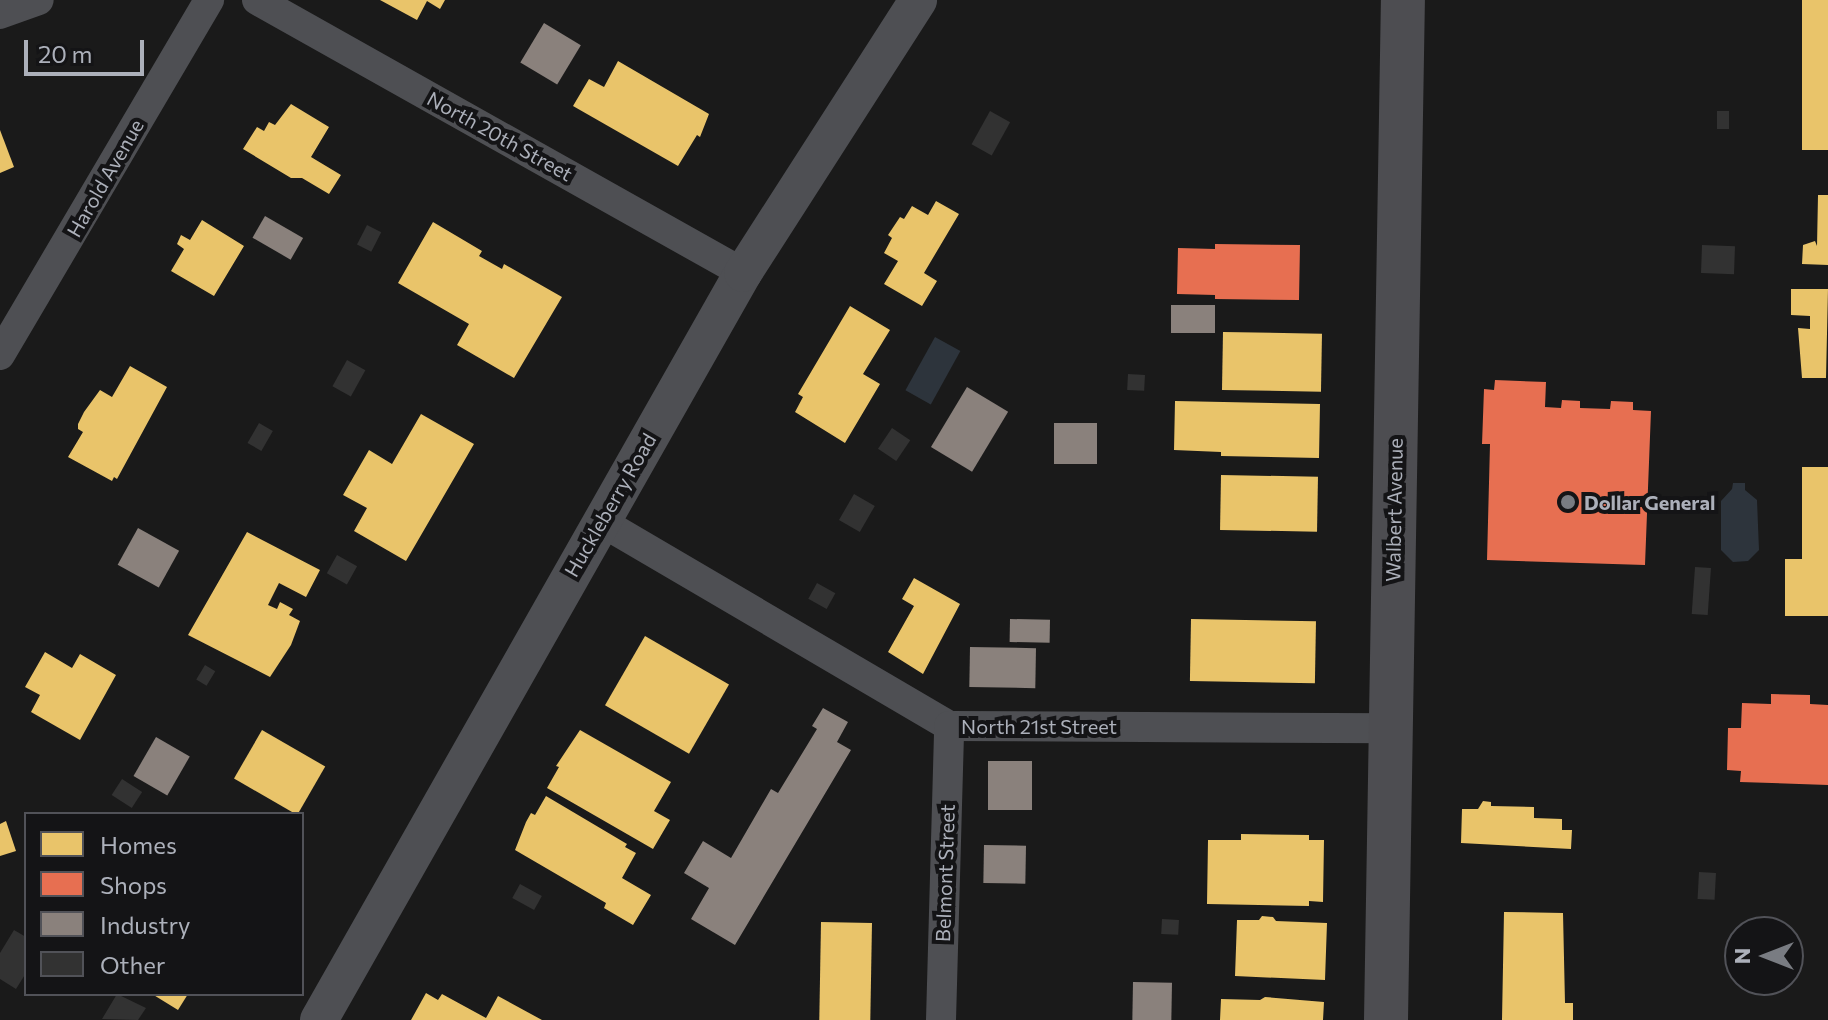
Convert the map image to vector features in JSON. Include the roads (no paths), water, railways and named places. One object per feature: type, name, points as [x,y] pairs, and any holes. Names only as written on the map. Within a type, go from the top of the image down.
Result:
[{"type":"main road","name":"Walbert Avenue","points":[[1386,1020],[1403,0]]},
{"type":"street","points":[[0,14],[39,0]]},
{"type":"street","name":"Harold Avenue","points":[[0,355],[209,0]]},
{"type":"street","name":"North 20th Street","points":[[257,0],[743,273]]},
{"type":"street","name":"Huckleberry Road","points":[[319,1020],[743,273],[918,0]]},
{"type":"street","name":"North 21st Street","points":[[600,521],[949,726],[1390,728]]},
{"type":"street","name":"Belmont Street","points":[[941,1020],[949,726]]},
{"type":"place","name":"Dollar General","points":[[1568,502]]}]
